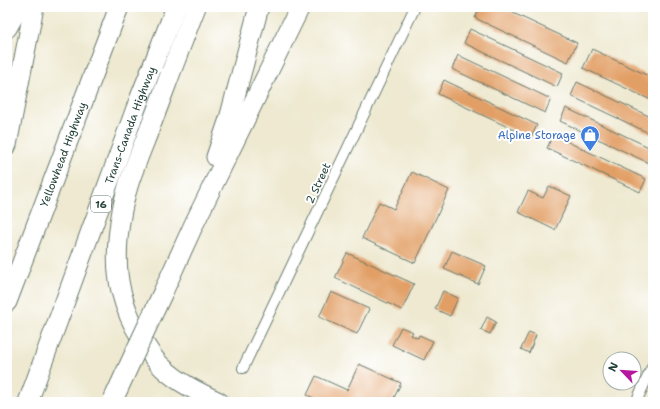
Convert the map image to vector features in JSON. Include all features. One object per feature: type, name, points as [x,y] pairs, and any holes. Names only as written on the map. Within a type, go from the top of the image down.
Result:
[{"type":"highway","points":[[7,28],[19,7]]},
{"type":"highway","name":"Yellowhead Highway","points":[[7,302],[119,7]]},
{"type":"highway","name":"Trans-Canada Highway","points":[[28,402],[139,100],[176,7]]},
{"type":"highway","points":[[196,7],[129,183],[120,231],[118,250],[119,270],[121,290],[126,306],[134,327],[148,350],[161,366],[176,379],[194,390],[219,402]]},
{"type":"highway","points":[[194,224],[229,119],[259,7]]},
{"type":"highway","points":[[113,401],[194,224],[300,7]]},
{"type":"highway","points":[[7,145],[33,14]]},
{"type":"street","name":"2 Street","points":[[243,368],[415,7]]},
{"type":"street","points":[[636,402],[653,365]]},
{"type":"building","points":[[480,7],[500,7],[577,43],[568,62],[475,18]]},
{"type":"building","points":[[470,29],[563,73],[557,87],[464,43]]},
{"type":"building","points":[[592,49],[653,78],[653,101],[583,68]]},
{"type":"building","points":[[458,55],[551,99],[545,113],[452,69]]},
{"type":"building","points":[[444,80],[537,125],[531,138],[438,94]]},
{"type":"building","points":[[577,82],[653,118],[653,135],[571,96]]},
{"type":"building","points":[[566,108],[653,149],[653,165],[560,121]]},
{"type":"building","points":[[553,135],[646,179],[640,192],[547,148]]},
{"type":"building","points":[[412,172],[449,190],[415,263],[362,238],[379,202],[394,209]]},
{"type":"building","points":[[549,186],[571,196],[555,230],[518,212],[528,191],[543,198]]},
{"type":"building","points":[[452,251],[486,266],[478,284],[444,269]]},
{"type":"building","points":[[347,253],[414,284],[402,310],[335,278]]},
{"type":"building","points":[[443,291],[458,298],[450,316],[435,309]]},
{"type":"building","points":[[331,292],[369,309],[357,334],[319,317]]},
{"type":"building","points":[[487,317],[496,322],[490,334],[481,330]]},
{"type":"building","points":[[401,327],[413,332],[411,335],[418,338],[419,335],[433,341],[424,360],[392,345]]},
{"type":"building","points":[[529,332],[536,335],[529,353],[521,349]]},
{"type":"building","points":[[359,364],[401,383],[392,402],[323,402],[307,395],[316,376],[347,390]]},
{"type":"place","name":"Alpine Storage","points":[[590,152]]}]
